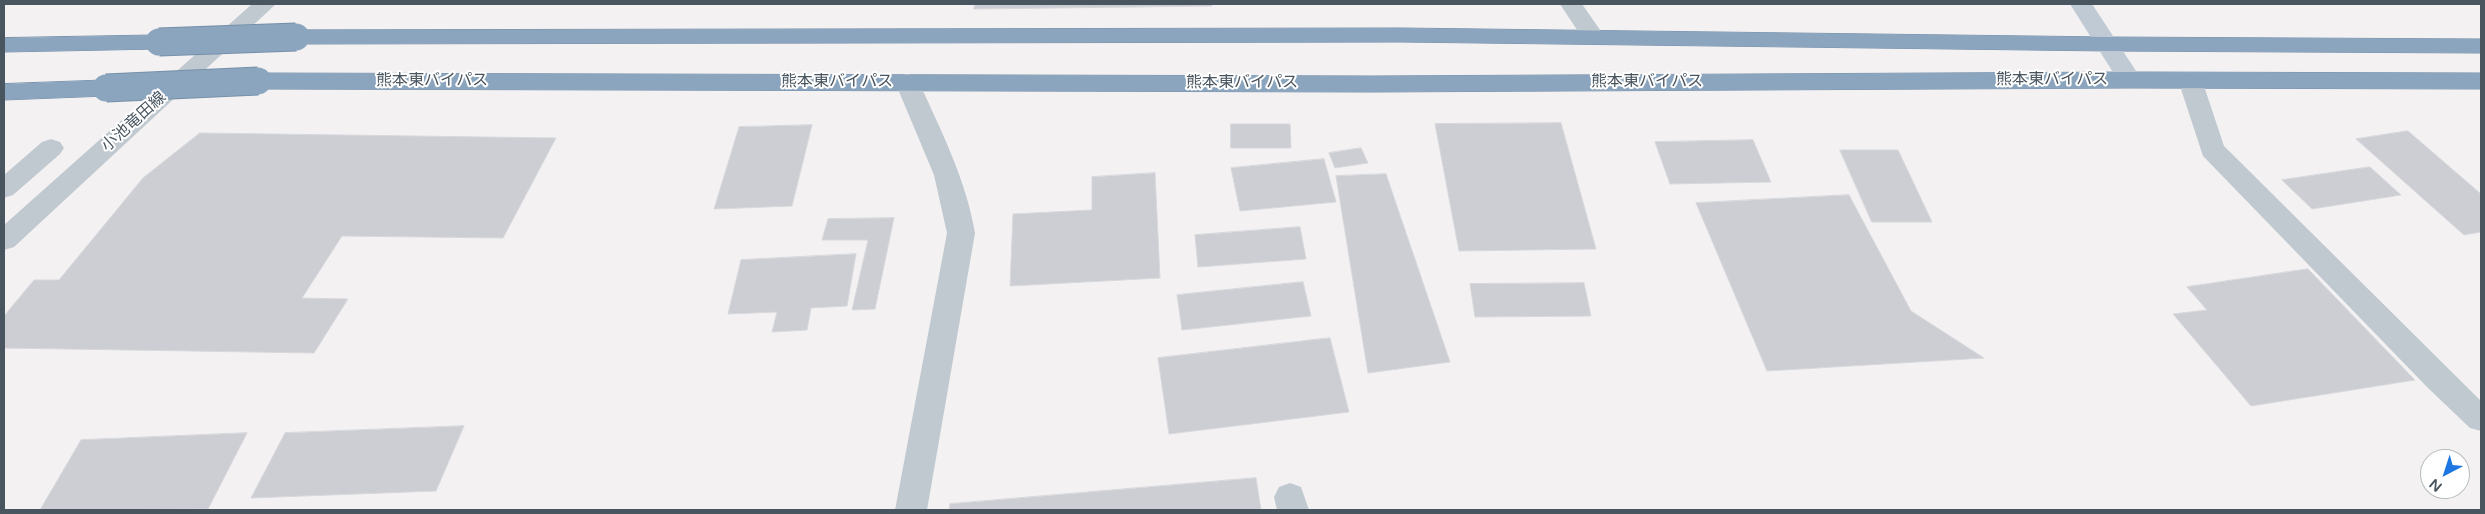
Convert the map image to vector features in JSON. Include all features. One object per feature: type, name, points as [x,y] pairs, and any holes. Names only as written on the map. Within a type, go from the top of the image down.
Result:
[{"type":"highway","points":[[4,45],[296,37],[1401,35],[2108,44],[2481,46]]},
{"type":"highway","name":"熊本東バイパス","points":[[4,92],[258,81],[1372,84],[2130,80],[2481,81]]},
{"type":"main road","points":[[2081,4],[2130,80]]},
{"type":"street","name":"小池竜田線","points":[[4,240],[265,4]]},
{"type":"street","points":[[1571,4],[1593,38]]},
{"type":"street","points":[[2190,80],[2212,150],[2439,380],[2481,419]]},
{"type":"street","points":[[908,82],[949,180],[959,212],[960,233],[911,510]]},
{"type":"street","points":[[4,189],[51,148]]},
{"type":"building","points":[[975,4],[1212,4],[1212,6],[974,9]]},
{"type":"building","points":[[1561,123],[1596,249],[1459,251],[1435,124]]},
{"type":"building","points":[[1231,124],[1290,124],[1291,148],[1231,148]]},
{"type":"building","points":[[812,125],[792,206],[714,209],[739,127]]},
{"type":"building","points":[[2408,131],[2481,194],[2481,232],[2464,235],[2356,139]]},
{"type":"building","points":[[200,133],[556,138],[503,238],[342,236],[302,298],[348,299],[314,353],[4,348],[4,316],[34,280],[59,280],[143,178]]},
{"type":"building","points":[[1753,140],[1771,182],[1670,184],[1655,142]]},
{"type":"building","points":[[1361,148],[1368,163],[1335,168],[1329,153]]},
{"type":"building","points":[[1840,150],[1898,150],[1932,222],[1872,222]]},
{"type":"building","points":[[1324,159],[1336,202],[1240,211],[1231,168]]},
{"type":"building","points":[[2370,167],[2401,195],[2312,209],[2282,180]]},
{"type":"building","points":[[1155,173],[1160,278],[1010,286],[1013,214],[1092,210],[1092,177]]},
{"type":"building","points":[[1386,174],[1450,362],[1368,373],[1336,176]]},
{"type":"building","points":[[1849,195],[1911,311],[1984,358],[1767,371],[1696,203]]},
{"type":"building","points":[[894,218],[875,309],[852,310],[868,240],[822,240],[828,219]]},
{"type":"building","points":[[1300,227],[1306,259],[1198,267],[1195,235]]},
{"type":"building","points":[[856,254],[847,306],[811,308],[807,330],[772,332],[777,312],[728,314],[741,260]]},
{"type":"building","points":[[2308,269],[2415,380],[2251,406],[2173,314],[2207,310],[2187,287]]},
{"type":"building","points":[[1303,282],[1311,316],[1182,330],[1177,295]]},
{"type":"building","points":[[1584,283],[1591,316],[1475,317],[1470,284]]},
{"type":"building","points":[[1330,338],[1349,412],[1169,434],[1158,358]]},
{"type":"building","points":[[464,426],[436,491],[251,498],[285,433]]},
{"type":"building","points":[[247,433],[208,509],[40,510],[81,440]]},
{"type":"building","points":[[1256,478],[1261,510],[949,510],[950,504]]}]
